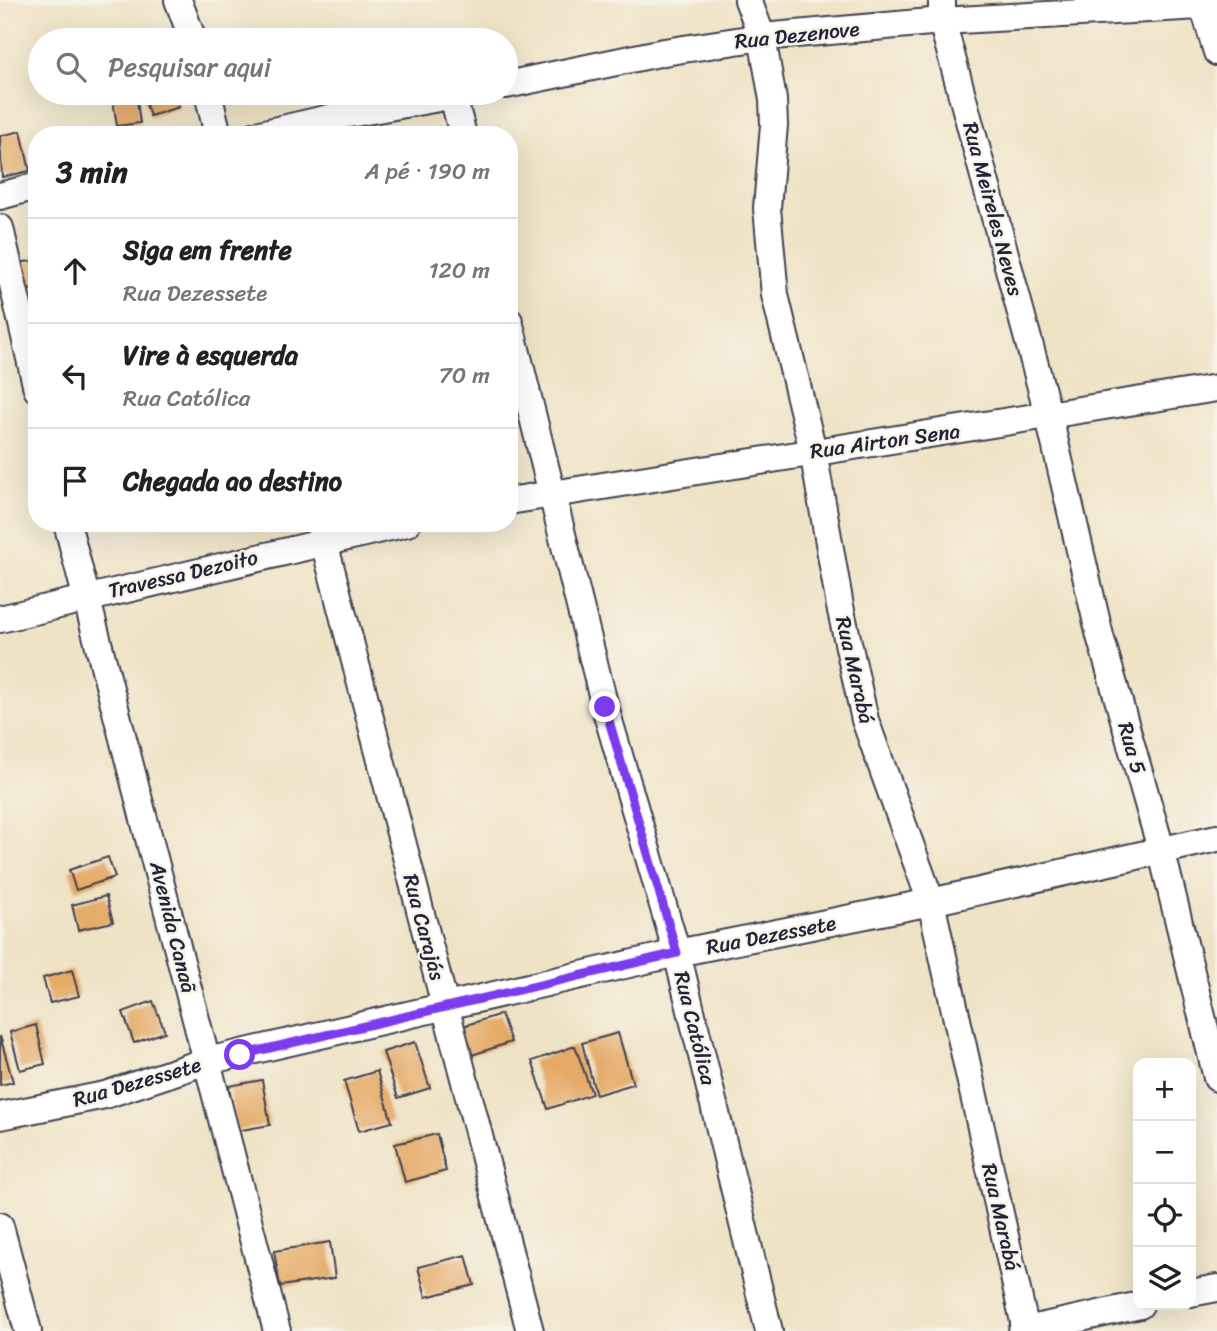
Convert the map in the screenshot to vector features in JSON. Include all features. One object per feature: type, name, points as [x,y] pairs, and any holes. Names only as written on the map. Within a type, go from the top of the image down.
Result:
[{"type":"street","points":[[178,0],[188,28]]},
{"type":"street","name":"Rua Marabá","points":[[748,0],[762,37],[774,125],[767,208],[768,244],[780,321],[813,451],[837,593],[865,720],[931,902],[1025,1331]]},
{"type":"street","points":[[1210,4],[1217,52]]},
{"type":"street","name":"Rua Dezenove","points":[[518,82],[664,52],[942,10],[1210,4]]},
{"type":"street","name":"Rua Meireles Neves","points":[[942,10],[1049,417]]},
{"type":"street","points":[[211,105],[216,126]]},
{"type":"street","points":[[295,126],[399,105]]},
{"type":"street","points":[[461,105],[462,126]]},
{"type":"street","points":[[0,196],[28,188]]},
{"type":"street","points":[[0,228],[28,350]]},
{"type":"street","name":"Rua Católica","points":[[518,357],[605,707],[677,953],[769,1331]]},
{"type":"street","name":"Rua Airton Sena","points":[[552,492],[1049,417],[1217,387]]},
{"type":"street","name":"Rua 5","points":[[1049,417],[1100,636],[1161,849],[1217,1078]]},
{"type":"street","points":[[518,500],[552,492]]},
{"type":"street","name":"Avenida Canaã","points":[[69,532],[84,598],[277,1331]]},
{"type":"street","name":"Travessa Dezoito","points":[[0,619],[321,532]]},
{"type":"street","name":"Rua Carajás","points":[[321,532],[530,1331]]},
{"type":"street","name":"Rua Dezessete","points":[[0,1116],[105,1095],[207,1061],[677,953],[931,902],[1217,838]]},
{"type":"street","points":[[0,1226],[29,1331]]},
{"type":"street","points":[[1196,1292],[1217,1288]]},
{"type":"street","points":[[1025,1331],[1133,1307]]},
{"type":"building","points":[[114,105],[138,105],[140,123],[117,126]]},
{"type":"building","points":[[146,105],[179,107],[150,116]]},
{"type":"building","points":[[21,131],[28,171],[2,177],[0,136]]},
{"type":"building","points":[[23,262],[28,262],[28,290],[24,290]]},
{"type":"building","points":[[108,857],[115,877],[76,890],[69,870]]},
{"type":"building","points":[[106,896],[113,922],[78,930],[72,905]]},
{"type":"building","points":[[72,970],[79,996],[50,1003],[43,978]]},
{"type":"building","points":[[153,1001],[165,1032],[134,1043],[123,1012]]},
{"type":"building","points":[[501,1014],[511,1042],[466,1057],[457,1028]]},
{"type":"building","points":[[36,1025],[45,1064],[20,1070],[10,1032]]},
{"type":"building","points":[[618,1033],[633,1084],[596,1095],[582,1043]]},
{"type":"building","points":[[0,1036],[13,1082],[0,1085]]},
{"type":"building","points":[[415,1042],[430,1088],[398,1098],[383,1052]]},
{"type":"building","points":[[575,1046],[592,1094],[548,1109],[532,1061]]},
{"type":"building","points":[[377,1071],[392,1122],[359,1131],[344,1081]]},
{"type":"building","points":[[262,1080],[270,1125],[236,1131],[229,1086]]},
{"type":"building","points":[[437,1134],[446,1171],[405,1182],[395,1144]]},
{"type":"building","points":[[330,1242],[335,1278],[280,1286],[274,1251]]},
{"type":"building","points":[[466,1255],[474,1285],[426,1297],[418,1267]]},
{"type":"route","points":[[240,1055],[677,953],[605,707]]}]
